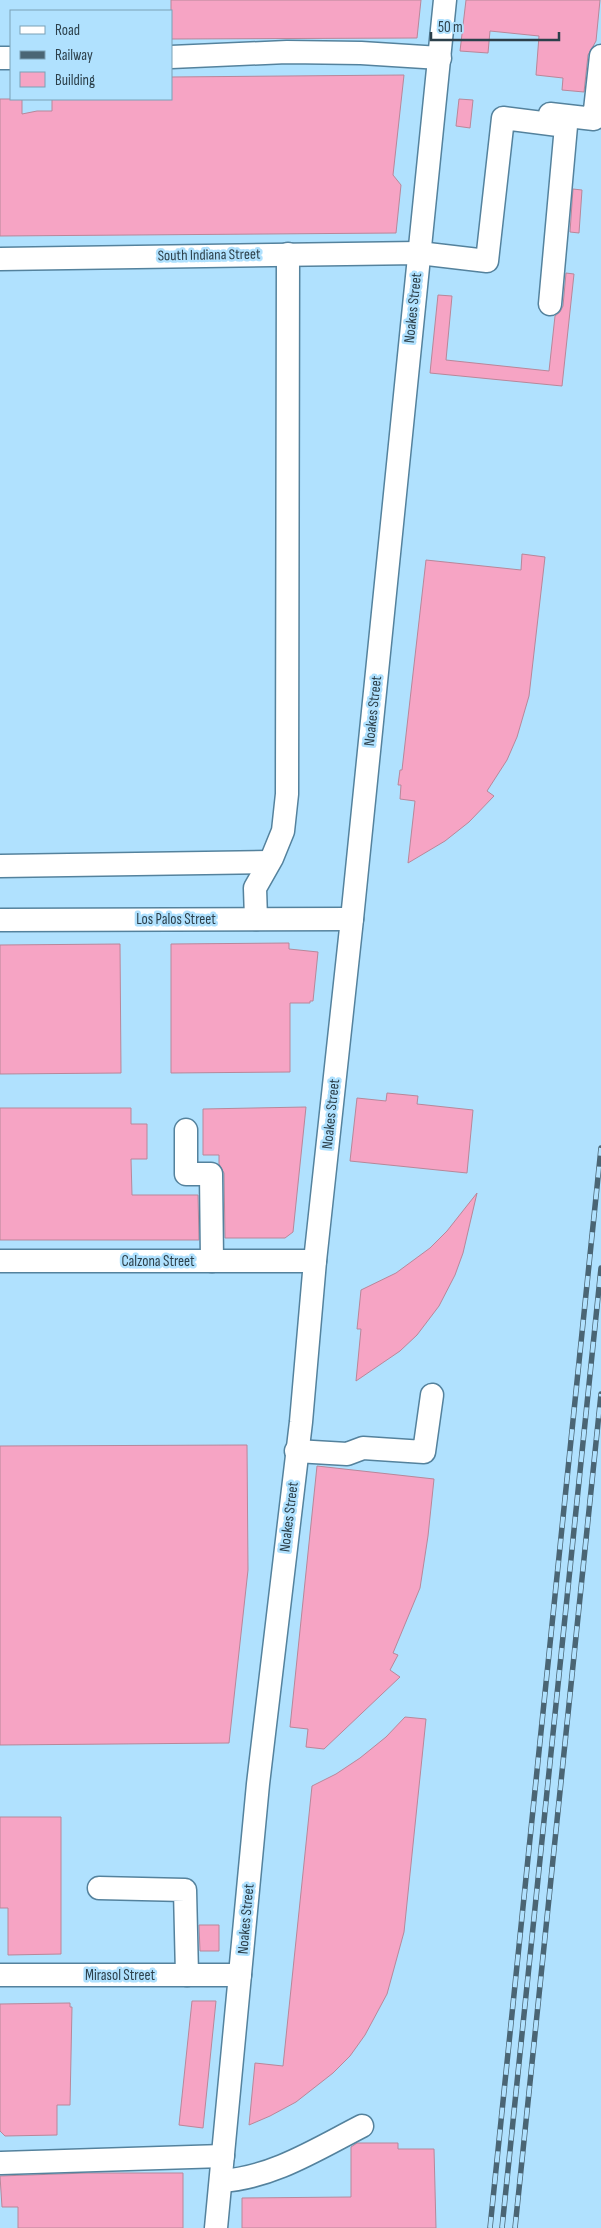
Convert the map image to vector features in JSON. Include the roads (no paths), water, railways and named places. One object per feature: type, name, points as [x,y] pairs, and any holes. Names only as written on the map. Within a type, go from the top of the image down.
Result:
[{"type":"street","name":"Noakes Street","points":[[216,2228],[258,1784],[296,1451],[352,919],[419,253],[440,66],[445,0]]},
{"type":"street","points":[[172,57],[296,52],[361,52],[440,66]]},
{"type":"street","points":[[524,120],[525,111],[594,120],[601,56]]},
{"type":"street","points":[[419,253],[486,260],[503,118],[566,126],[550,304]]},
{"type":"street","name":"South Indiana Street","points":[[0,258],[419,253]]},
{"type":"street","points":[[256,919],[255,888],[270,862],[283,831],[287,794],[288,254]]},
{"type":"street","points":[[0,866],[270,862]]},
{"type":"street","name":"Los Palos Street","points":[[0,920],[352,919]]},
{"type":"street","points":[[186,1130],[186,1174],[211,1174],[212,1261]]},
{"type":"street","name":"Calzona Street","points":[[0,1261],[315,1261]]},
{"type":"street","points":[[296,1451],[347,1454],[363,1448],[424,1452],[432,1395]]},
{"type":"street","points":[[99,1888],[185,1890],[187,1975]]},
{"type":"street","name":"Mirasol Street","points":[[0,1975],[240,1975]]},
{"type":"street","points":[[221,2181],[242,2180],[271,2172],[362,2126]]},
{"type":"street","points":[[1,2163],[223,2156]]},
{"type":"railway","points":[[490,2228],[601,1148]]},
{"type":"railway","points":[[502,2228],[601,1268]]},
{"type":"railway","points":[[515,2228],[601,1394]]}]
